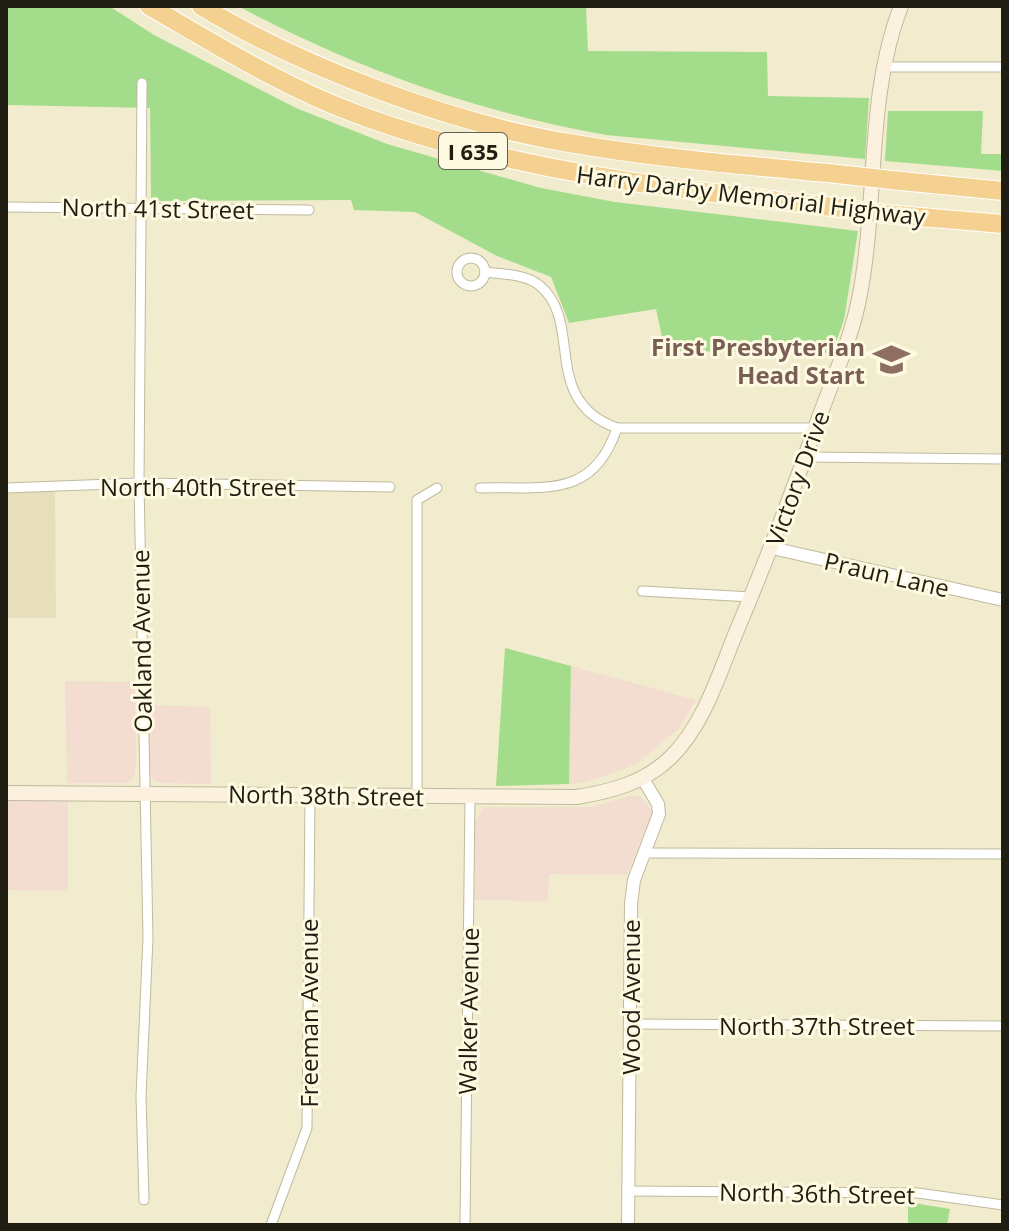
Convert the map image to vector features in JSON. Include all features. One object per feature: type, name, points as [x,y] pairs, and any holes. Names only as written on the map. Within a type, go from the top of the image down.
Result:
[{"type":"highway","name":"Harry Darby Memorial Highway","points":[[149,6],[242,60],[352,113],[488,156],[625,183],[885,214],[1003,224]]},
{"type":"highway","name":"Harry Darby Memorial Highway","points":[[201,6],[236,27],[329,70],[456,114],[567,143],[1003,191]]},
{"type":"main road","name":"Victory Drive","points":[[643,779],[688,737],[772,548],[853,323],[861,290],[884,67],[901,6]]},
{"type":"main road","name":"North 38th Street","points":[[6,793],[577,797],[603,793],[643,779]]},
{"type":"street","points":[[884,67],[1003,67]]},
{"type":"street","name":"Oakland Avenue","points":[[142,83],[139,483],[148,938],[141,1096],[144,1200]]},
{"type":"street","name":"North 41st Street","points":[[6,207],[309,210]]},
{"type":"street","points":[[485,272],[537,283],[550,296],[574,393],[584,410],[617,428],[816,428]]},
{"type":"street","points":[[480,488],[560,486],[579,481],[596,469],[609,453],[617,428]]},
{"type":"street","points":[[806,457],[1003,459]]},
{"type":"street","name":"North 40th Street","points":[[6,488],[139,483],[390,487]]},
{"type":"street","points":[[417,797],[417,500],[437,488]]},
{"type":"street","name":"Praun Lane","points":[[772,548],[1003,600]]},
{"type":"street","points":[[642,591],[752,597]]},
{"type":"street","name":"Wood Avenue","points":[[628,1225],[631,904],[634,880],[659,814],[658,804],[643,779]]},
{"type":"street","name":"Freeman Avenue","points":[[271,1225],[307,1128],[310,795]]},
{"type":"street","name":"Walker Avenue","points":[[465,1225],[470,797]]},
{"type":"street","points":[[645,853],[1003,854]]},
{"type":"street","name":"North 37th Street","points":[[630,1024],[1003,1026]]},
{"type":"street","name":"North 36th Street","points":[[630,1191],[904,1192],[1003,1205]]},
{"type":"shaded area","points":[[6,492],[55,492],[56,618],[6,618]]},
{"type":"shaded area","points":[[571,666],[696,700],[677,730],[635,765],[587,782],[569,784]]},
{"type":"shaded area","points":[[65,681],[135,682],[136,766],[134,777],[127,783],[67,783]]},
{"type":"shaded area","points":[[146,705],[210,707],[211,784],[153,780],[148,772]]},
{"type":"shaded area","points":[[629,796],[641,796],[653,812],[627,875],[549,874],[548,901],[475,900],[475,822],[483,807],[590,807]]},
{"type":"shaded area","points":[[68,799],[68,891],[6,890],[6,801]]},
{"type":"green space","points":[[6,6],[109,6],[154,35],[296,108],[387,144],[541,188],[615,202],[858,231],[844,320],[832,353],[665,351],[656,309],[569,323],[551,277],[497,256],[415,212],[354,210],[351,200],[151,201],[150,108],[6,105]]},
{"type":"green space","points":[[238,6],[586,6],[588,51],[767,52],[768,96],[869,98],[865,159],[606,135],[510,114],[371,68]]},
{"type":"green space","points":[[888,111],[983,111],[981,154],[1003,154],[1003,171],[885,161]]},
{"type":"green space","points":[[505,648],[571,666],[569,784],[496,786]]},
{"type":"green space","points":[[908,1202],[950,1209],[947,1225],[908,1225]]},
{"type":"place","name":"First Presbyterian Head Start","points":[[891,360]]}]
